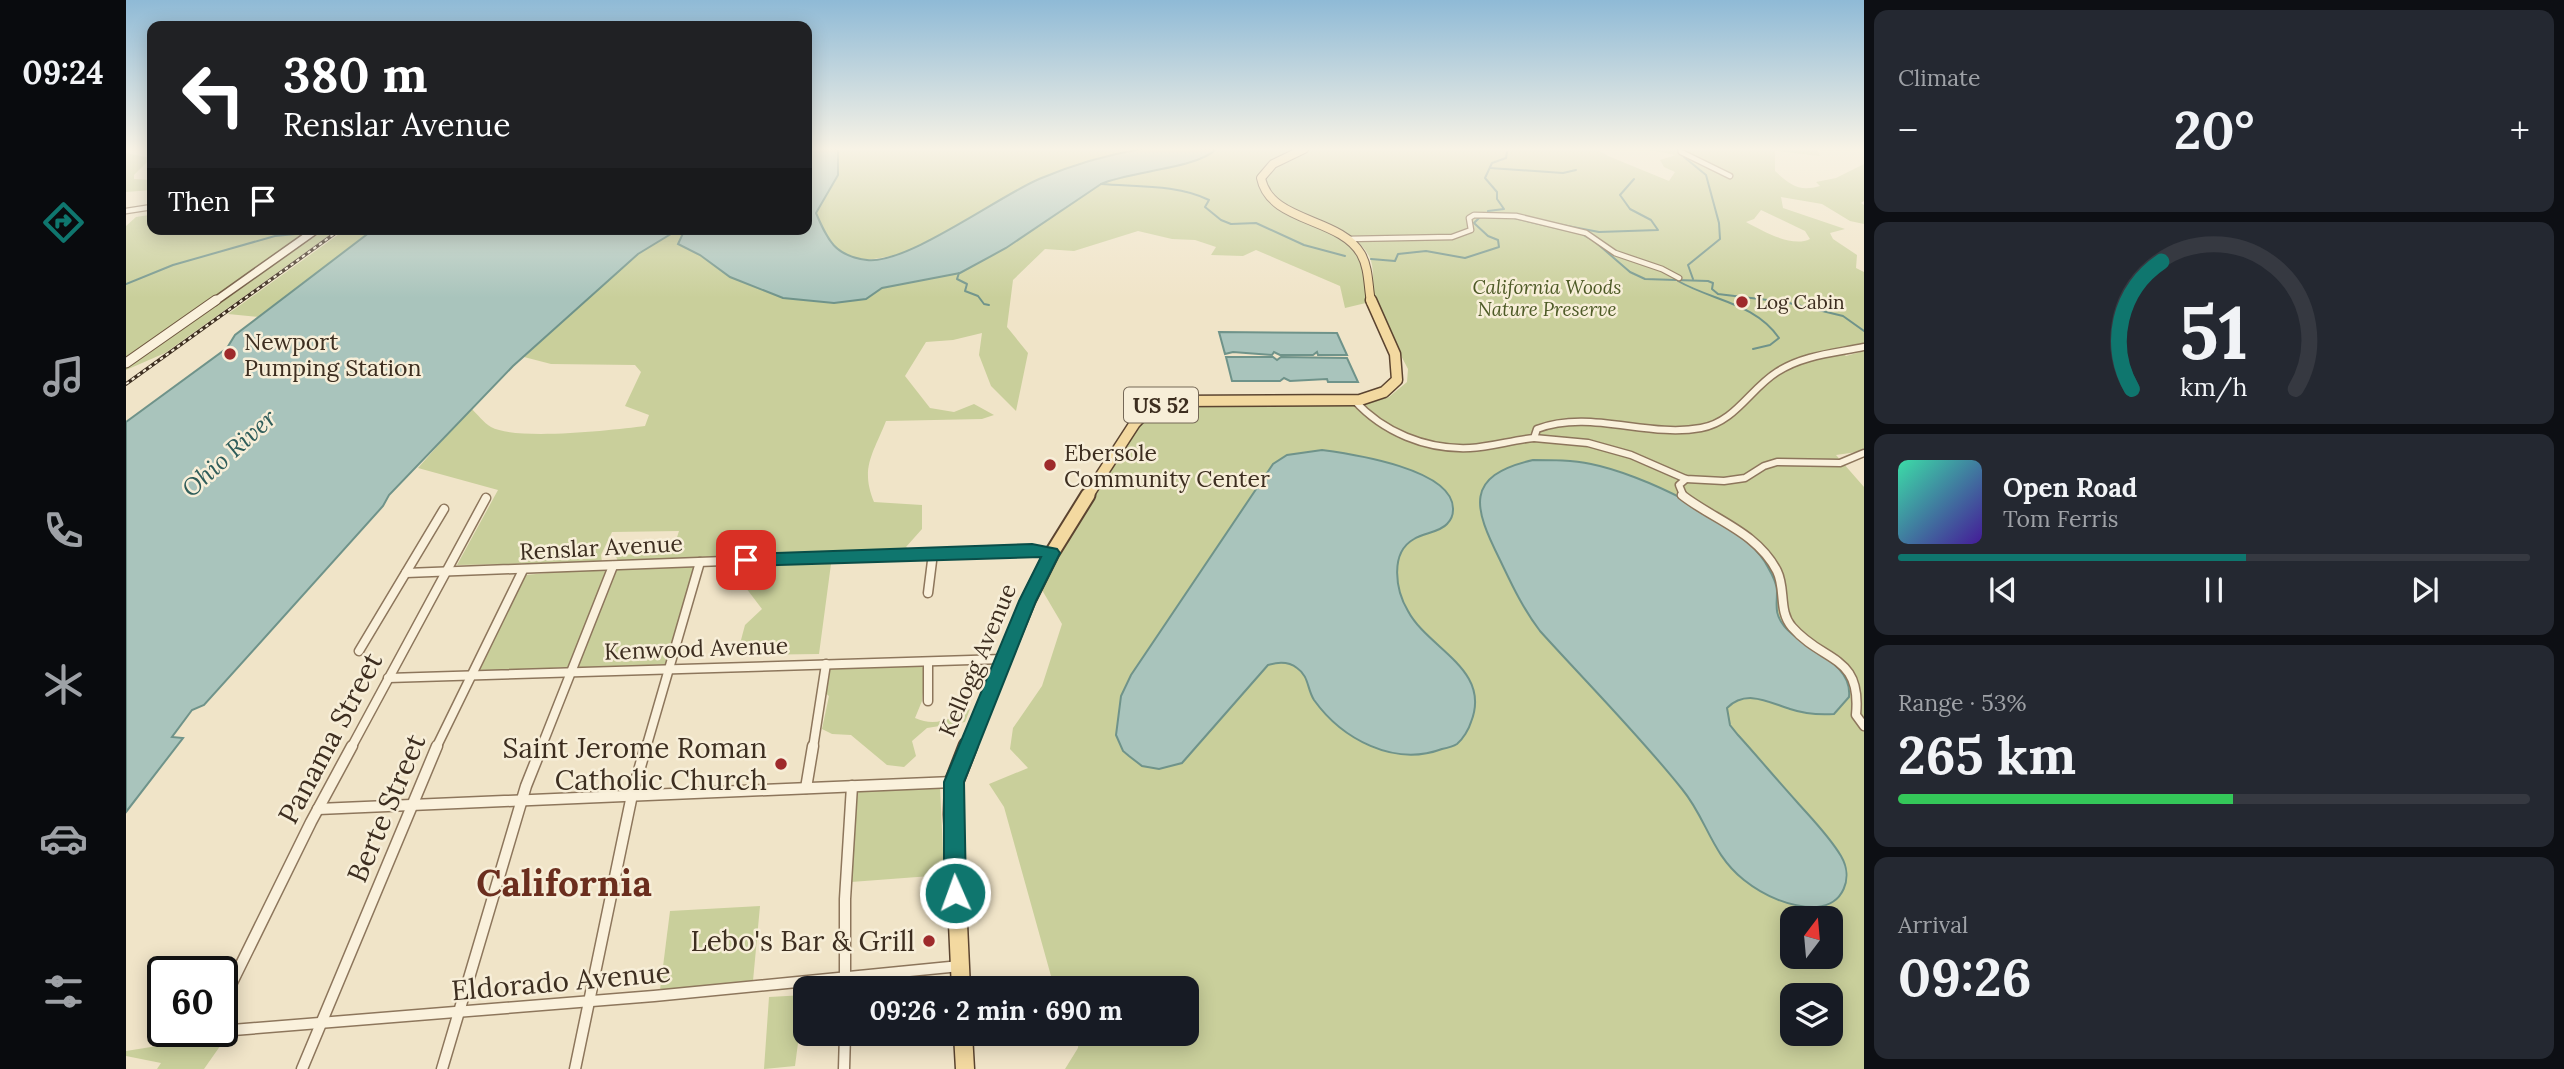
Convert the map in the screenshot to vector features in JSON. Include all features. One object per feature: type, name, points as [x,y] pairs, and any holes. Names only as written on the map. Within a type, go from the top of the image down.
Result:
[{"type":"main road","name":"Kellogg Avenue","points":[[960,976],[954,782],[1028,601],[1052,553],[1137,419],[1152,408],[1196,399],[1354,400],[1377,396],[1397,380],[1399,368],[1370,302],[1364,259],[1346,239],[1278,205],[1272,199]]},
{"type":"main road","points":[[964,1046],[965,1069]]},
{"type":"street","points":[[126,211],[147,208]]},
{"type":"street","points":[[1346,239],[1452,237],[1471,230],[1469,218],[1474,215],[1516,216],[1586,233],[1615,253],[1662,269],[1679,278]]},
{"type":"street","points":[[126,363],[308,235]]},
{"type":"street","points":[[1534,438],[1537,429],[1556,422],[1667,431],[1713,425],[1730,418],[1765,381],[1785,368],[1825,354],[1864,347]]},
{"type":"street","points":[[1354,400],[1374,421],[1434,445],[1466,448],[1534,438],[1570,440],[1631,456],[1686,479],[1733,481],[1754,474],[1770,463],[1840,463],[1864,453]]},
{"type":"street","points":[[1686,479],[1679,485],[1682,495],[1739,530],[1769,559],[1781,580],[1783,609],[1789,623],[1833,657],[1854,680],[1859,696],[1856,715],[1864,726]]},
{"type":"street","name":"Panama Street","points":[[238,970],[317,809],[486,498]]},
{"type":"street","points":[[359,651],[444,509]]},
{"type":"street","name":"Renslar Avenue","points":[[406,573],[933,553],[1032,550],[1052,553]]},
{"type":"street","points":[[928,593],[933,553]]},
{"type":"street","points":[[576,1069],[632,795],[699,562]]},
{"type":"street","points":[[442,1069],[522,801],[613,566]]},
{"type":"street","name":"Berte Street","points":[[302,1069],[411,804],[523,570]]},
{"type":"street","name":"Kenwood Avenue","points":[[388,678],[1004,659]]},
{"type":"street","points":[[928,663],[928,701]]},
{"type":"street","points":[[806,788],[826,664]]},
{"type":"street","points":[[317,809],[954,782]]},
{"type":"street","points":[[846,976],[847,849],[852,786]]},
{"type":"street","name":"Eldorado Avenue","points":[[893,976],[960,966]]},
{"type":"street","name":"Eldorado Avenue","points":[[238,1030],[793,987]]},
{"type":"street","points":[[844,1069],[845,1046]]},
{"type":"green space","points":[[824,199],[1003,199],[917,248],[882,258],[856,261],[830,262],[811,235],[812,220]]},
{"type":"green space","name":"California Woods Nature Preserve","points":[[1079,199],[1278,201],[1275,199],[1781,199],[1783,208],[1845,229],[1830,233],[1833,239],[1857,255],[1856,268],[1864,272],[1864,344],[1839,349],[1846,356],[1864,351],[1864,451],[1836,455],[1864,487],[1864,1069],[1065,1069],[1078,1046],[1199,1046],[1199,976],[1051,976],[1004,807],[989,784],[1028,768],[1010,749],[1013,728],[1042,686],[1062,624],[1042,590],[1130,429],[1160,405],[1363,405],[1389,397],[1407,382],[1408,369],[1377,304],[1369,256],[1350,236],[1307,217],[1334,231],[1358,249],[1370,302],[1345,308],[1340,286],[1256,250],[1243,256],[1211,255],[1216,247],[1195,240],[1172,239],[1138,231],[1074,251],[1045,249],[1013,280],[1007,327],[1028,353],[1016,411],[991,386],[979,355],[982,333],[953,340],[926,342],[905,376],[930,408],[954,412],[974,404],[994,415],[982,419],[886,421],[870,461],[870,490],[874,502],[922,505],[922,529],[906,547],[912,550],[618,561],[615,555],[672,553],[679,531],[612,532],[601,555],[602,562],[457,565],[498,490],[418,468],[471,408],[491,427],[521,433],[566,433],[645,426],[649,415],[625,406],[641,372],[635,365],[551,364],[524,357],[638,254],[669,235],[683,235],[679,244],[700,255],[730,277],[866,299],[882,288],[960,273],[1006,248]],"holes":[[[1761,210],[1805,231],[1810,239],[1786,240],[1746,222],[1754,219]]]},
{"type":"green space","points":[[1792,199],[1864,199],[1861,203],[1864,205],[1864,224],[1850,221],[1822,204]]},
{"type":"green space","points":[[147,215],[147,235],[304,235],[126,359],[126,226],[136,217]]},
{"type":"green space","points":[[317,235],[330,235],[165,353],[126,370],[126,367]]},
{"type":"green space","points":[[338,235],[366,235],[259,317],[228,314]]},
{"type":"green space","points":[[831,564],[819,654],[737,655],[745,625],[762,609],[746,588],[749,566]]},
{"type":"green space","points":[[693,565],[695,569],[666,664],[579,669],[577,665],[616,570],[624,567]]},
{"type":"green space","points":[[604,568],[607,570],[570,667],[478,672],[477,667],[525,575]]},
{"type":"green space","points":[[926,666],[922,701],[915,718],[936,722],[950,719],[970,709],[965,722],[927,728],[912,741],[916,756],[904,767],[887,765],[851,735],[832,734],[822,729],[829,696],[823,691],[827,671],[831,668]]},
{"type":"green space","points":[[940,786],[944,875],[851,882],[853,800],[859,792],[866,789]]},
{"type":"green space","points":[[760,906],[753,981],[660,990],[670,911]]},
{"type":"green space","points":[[793,996],[793,1046],[798,1046],[795,1066],[764,1069],[769,997]]},
{"type":"green space","points":[[151,1047],[219,1047],[204,1069],[157,1069],[161,1063],[126,1056],[126,1051]]},
{"type":"water","points":[[812,199],[824,199],[816,213],[834,246],[856,258],[884,259],[928,241],[1003,199],[1079,199],[1006,248],[960,273],[882,288],[866,299],[834,303],[783,298],[730,277],[700,255],[678,244],[682,235],[812,235]]},
{"type":"water","name":"Ohio River","points":[[366,235],[669,235],[638,254],[513,366],[389,495],[383,506],[204,705],[192,710],[172,737],[183,738],[126,812],[126,422],[227,348],[235,335]]},
{"type":"water","points":[[1219,332],[1337,333],[1347,355],[1318,355],[1317,352],[1313,355],[1280,355],[1274,352],[1272,355],[1233,352],[1225,354]]},
{"type":"water","points":[[1226,357],[1273,357],[1277,360],[1281,357],[1347,358],[1358,382],[1328,382],[1327,379],[1290,381],[1284,378],[1280,381],[1232,381]]},
{"type":"water","points":[[1322,450],[1400,466],[1438,484],[1449,496],[1453,510],[1450,521],[1444,527],[1406,545],[1401,553],[1397,573],[1400,593],[1417,625],[1455,661],[1473,688],[1475,704],[1467,731],[1456,745],[1424,754],[1388,752],[1370,746],[1339,727],[1326,714],[1314,700],[1301,671],[1290,664],[1279,663],[1268,665],[1182,763],[1159,769],[1142,766],[1123,751],[1116,735],[1121,696],[1131,675],[1273,464],[1287,455]]},
{"type":"water","points":[[1533,460],[1562,460],[1612,469],[1635,477],[1711,515],[1752,546],[1765,562],[1775,580],[1777,613],[1784,626],[1835,665],[1848,685],[1849,697],[1834,714],[1801,712],[1757,699],[1742,699],[1727,708],[1730,725],[1841,856],[1845,864],[1846,881],[1844,889],[1834,901],[1822,906],[1802,906],[1778,900],[1760,891],[1733,870],[1716,848],[1698,812],[1682,789],[1534,623],[1491,541],[1481,510],[1480,496],[1485,485],[1495,475]]},
{"type":"waterway","points":[[1206,199],[1209,200],[1205,207],[1221,220],[1231,224],[1256,223],[1304,245],[1345,256]]},
{"type":"waterway","points":[[1488,214],[1488,211],[1504,209],[1497,199]]},
{"type":"waterway","points":[[1552,223],[1599,232],[1658,230],[1651,220],[1630,209],[1623,199]]},
{"type":"waterway","points":[[1693,279],[1688,265],[1720,239],[1712,199]]},
{"type":"waterway","points":[[1371,259],[1395,261],[1398,254],[1426,251],[1465,258],[1499,247],[1498,240],[1488,236],[1474,223],[1480,217]]},
{"type":"waterway","points":[[1514,218],[1582,234],[1593,240],[1630,272],[1645,279],[1708,281],[1713,283],[1712,289],[1718,294],[1785,302],[1843,316],[1864,331]]},
{"type":"waterway","points":[[126,284],[173,265],[285,235]]},
{"type":"waterway","points":[[959,273],[957,279],[967,284],[965,291],[978,296],[984,304],[989,305]]},
{"type":"waterway","points":[[1678,281],[1746,310],[1769,326],[1779,338],[1770,345],[1753,349]]},
{"type":"railway","points":[[126,384],[333,235]]},
{"type":"place","name":"Log Cabin","points":[[1742,302]]},
{"type":"place","name":"Newport Pumping Station","points":[[230,354]]},
{"type":"place","name":"Ebersole Community Center","points":[[1050,465]]},
{"type":"place","name":"Saint Jerome Roman Catholic Church","points":[[781,764]]},
{"type":"place","name":"Lebo's Bar & Grill","points":[[929,941]]},
{"type":"district","name":"California","points":[[564,882]]},
{"type":"route","points":[[746,560],[1032,550],[1052,553],[1028,601],[954,782],[952,796],[955,893]]}]
